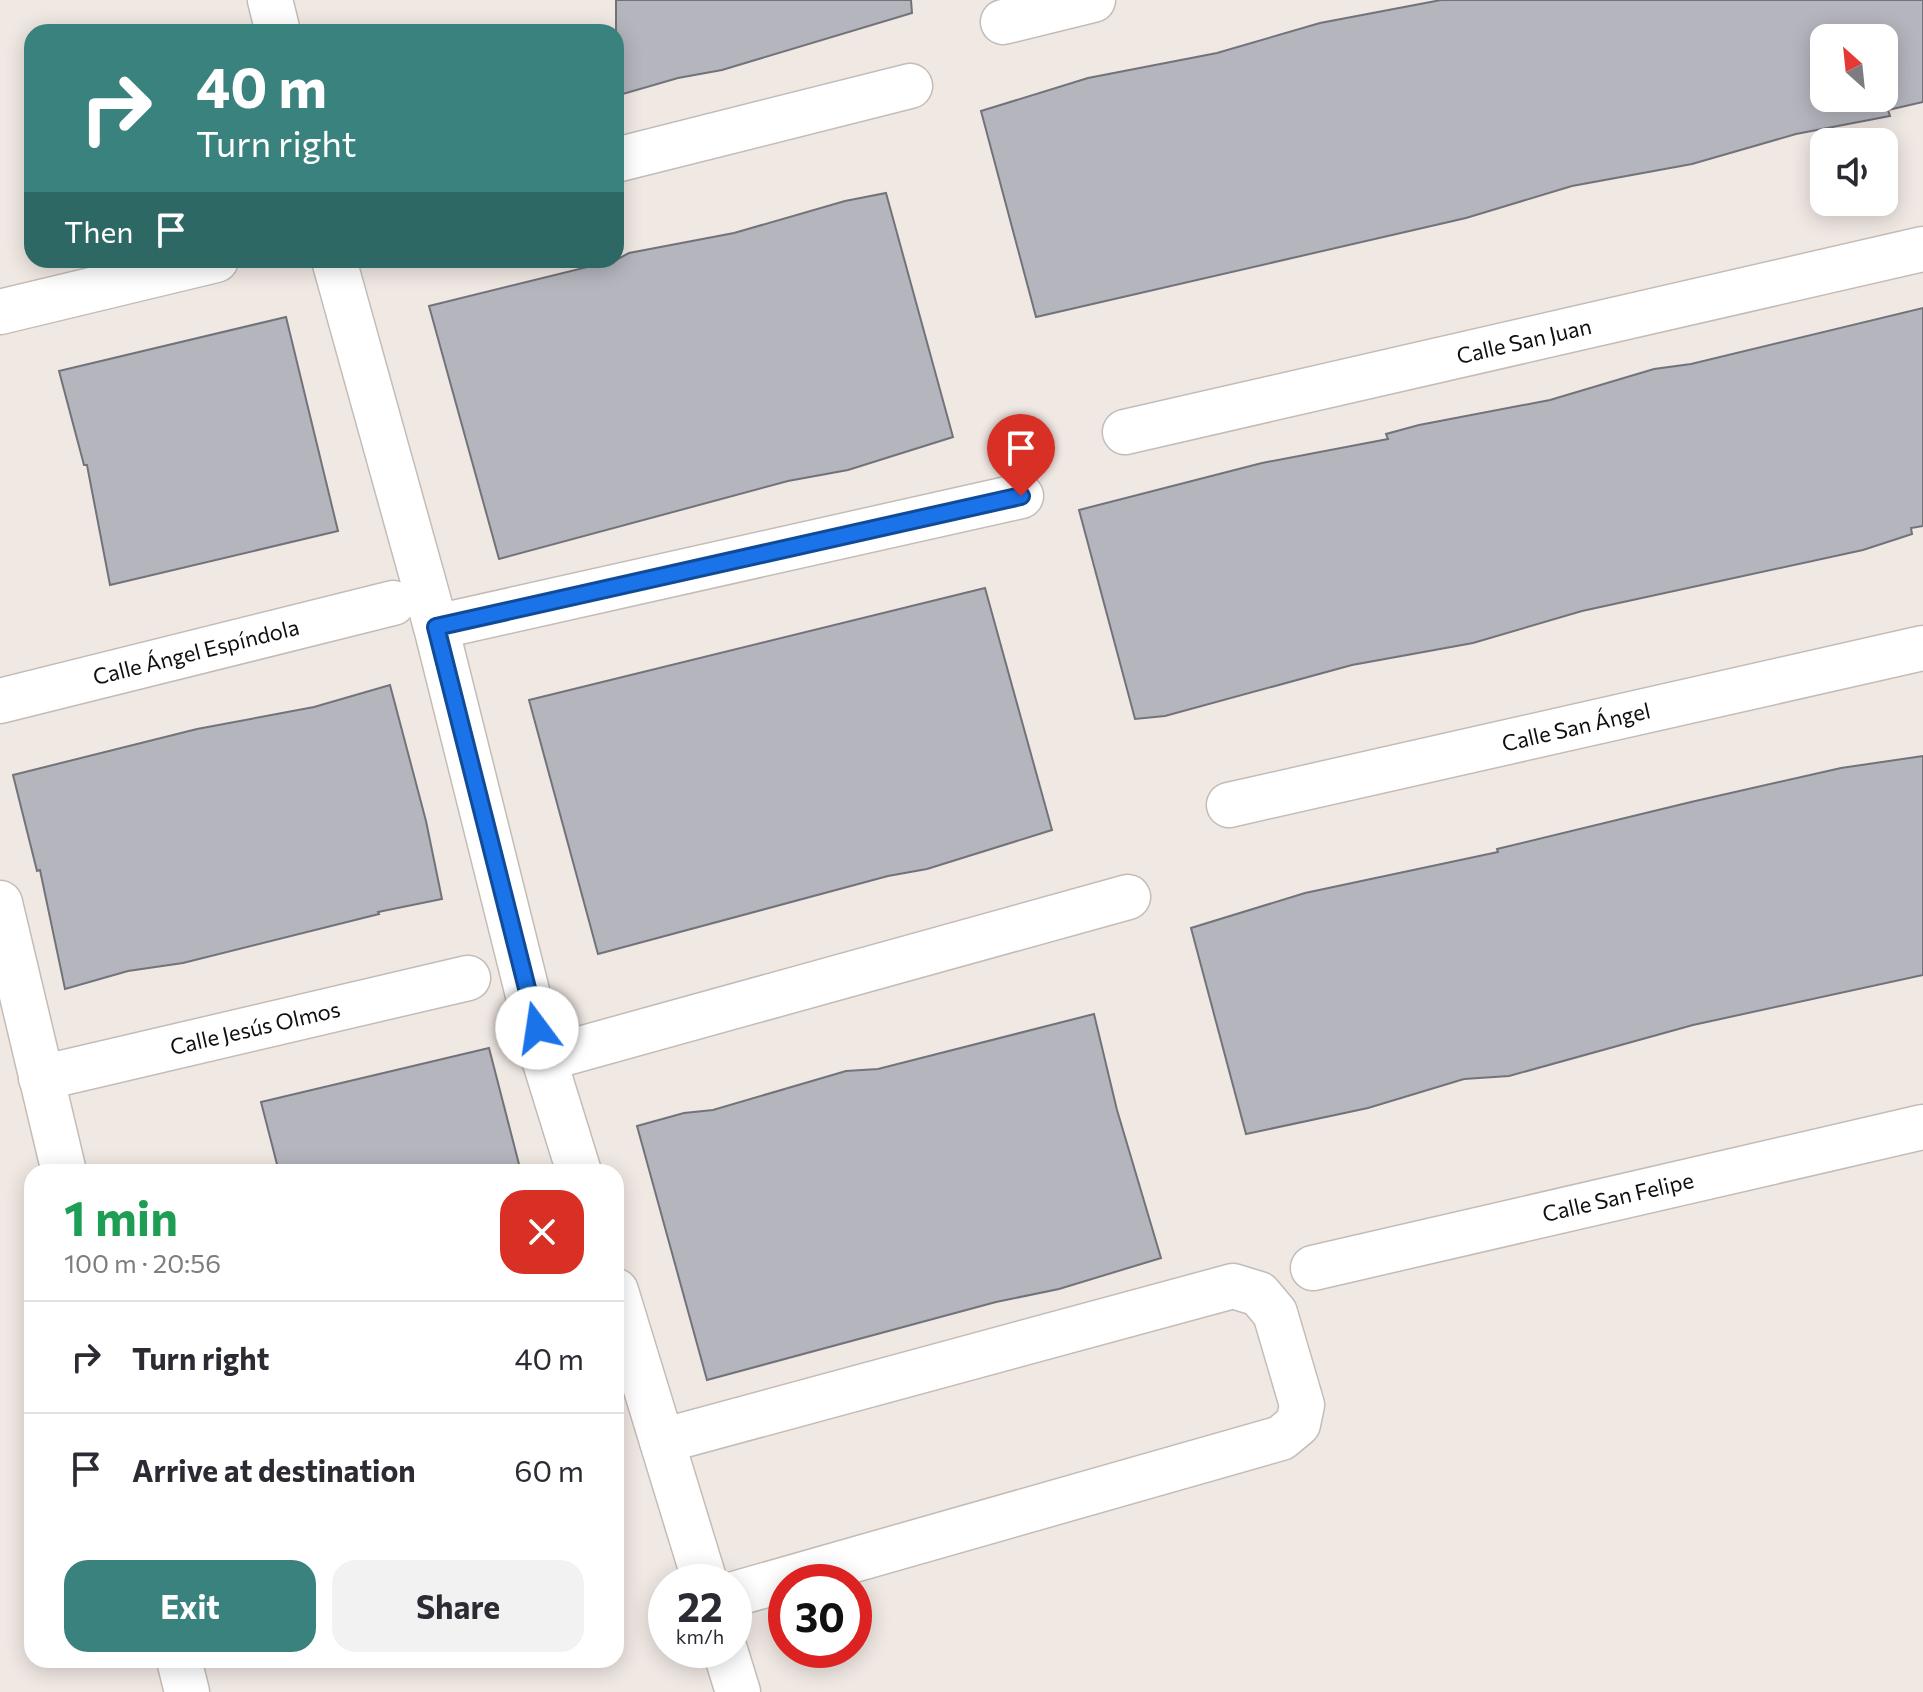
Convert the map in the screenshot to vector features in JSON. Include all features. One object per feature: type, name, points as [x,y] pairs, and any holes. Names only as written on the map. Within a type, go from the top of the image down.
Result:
[{"type":"street","points":[[270,0],[276,24]]},
{"type":"street","points":[[1003,22],[1093,0]]},
{"type":"street","points":[[624,158],[910,86]]},
{"type":"street","name":"Calle San Juan","points":[[1125,432],[1923,249]]},
{"type":"street","points":[[0,312],[183,268]]},
{"type":"street","points":[[336,268],[436,627],[544,1059],[577,1164]]},
{"type":"street","points":[[436,627],[1021,496]]},
{"type":"street","name":"Calle Ángel Espíndola","points":[[0,701],[393,603]]},
{"type":"street","name":"Calle San Ángel","points":[[1229,805],[1923,648]]},
{"type":"street","points":[[544,1059],[1128,897]]},
{"type":"street","points":[[0,903],[62,1164]]},
{"type":"street","name":"Calle Jesús Olmos","points":[[41,1078],[468,978]]},
{"type":"street","name":"Calle San Felipe","points":[[1313,1268],[1923,1127]]},
{"type":"street","points":[[662,1441],[1233,1286],[1259,1294],[1275,1313],[1302,1405],[1298,1424],[1281,1438],[752,1589]]},
{"type":"street","points":[[624,1317],[700,1564]]},
{"type":"street","points":[[181,1668],[187,1692]]},
{"type":"street","points":[[731,1668],[738,1692]]},
{"type":"building","points":[[616,0],[911,0],[912,13],[722,70],[678,78],[624,94],[624,24],[616,24]]},
{"type":"building","points":[[1441,0],[1923,0],[1923,102],[1898,108],[1898,24],[1810,24],[1810,112],[1889,112],[1890,116],[1827,128],[1810,128],[1810,131],[1692,164],[1572,186],[1466,218],[1036,317],[981,111],[1088,78],[1217,53],[1320,23]]},
{"type":"building","points":[[886,193],[953,437],[848,470],[788,481],[499,559],[429,306],[583,268],[624,268],[624,256],[629,253],[734,233],[845,201]]},
{"type":"building","points":[[1923,308],[1923,526],[1911,528],[1912,534],[1863,550],[1582,611],[1473,643],[1352,665],[1165,716],[1135,719],[1079,510],[1262,463],[1388,439],[1386,434],[1419,425],[1550,400],[1654,369],[1691,364]]},
{"type":"building","points":[[286,317],[338,531],[110,585],[87,465],[84,465],[59,371]]},
{"type":"building","points":[[985,588],[1052,830],[927,869],[888,876],[598,954],[529,700]]},
{"type":"building","points":[[390,685],[426,821],[442,899],[378,912],[183,963],[128,971],[65,989],[40,870],[37,871],[13,775],[197,729],[314,707]]},
{"type":"building","points":[[1923,756],[1923,975],[1693,1025],[1509,1076],[1464,1079],[1368,1108],[1246,1134],[1191,928],[1305,893],[1498,852],[1497,849],[1691,802],[1841,768]]},
{"type":"building","points":[[1094,1014],[1117,1110],[1161,1258],[1059,1289],[996,1302],[707,1380],[637,1126],[684,1113],[713,1110],[846,1071],[878,1069]]},
{"type":"building","points":[[489,1048],[519,1164],[277,1164],[261,1102]]},
{"type":"route","points":[[537,1028],[436,627],[1021,496]]}]
